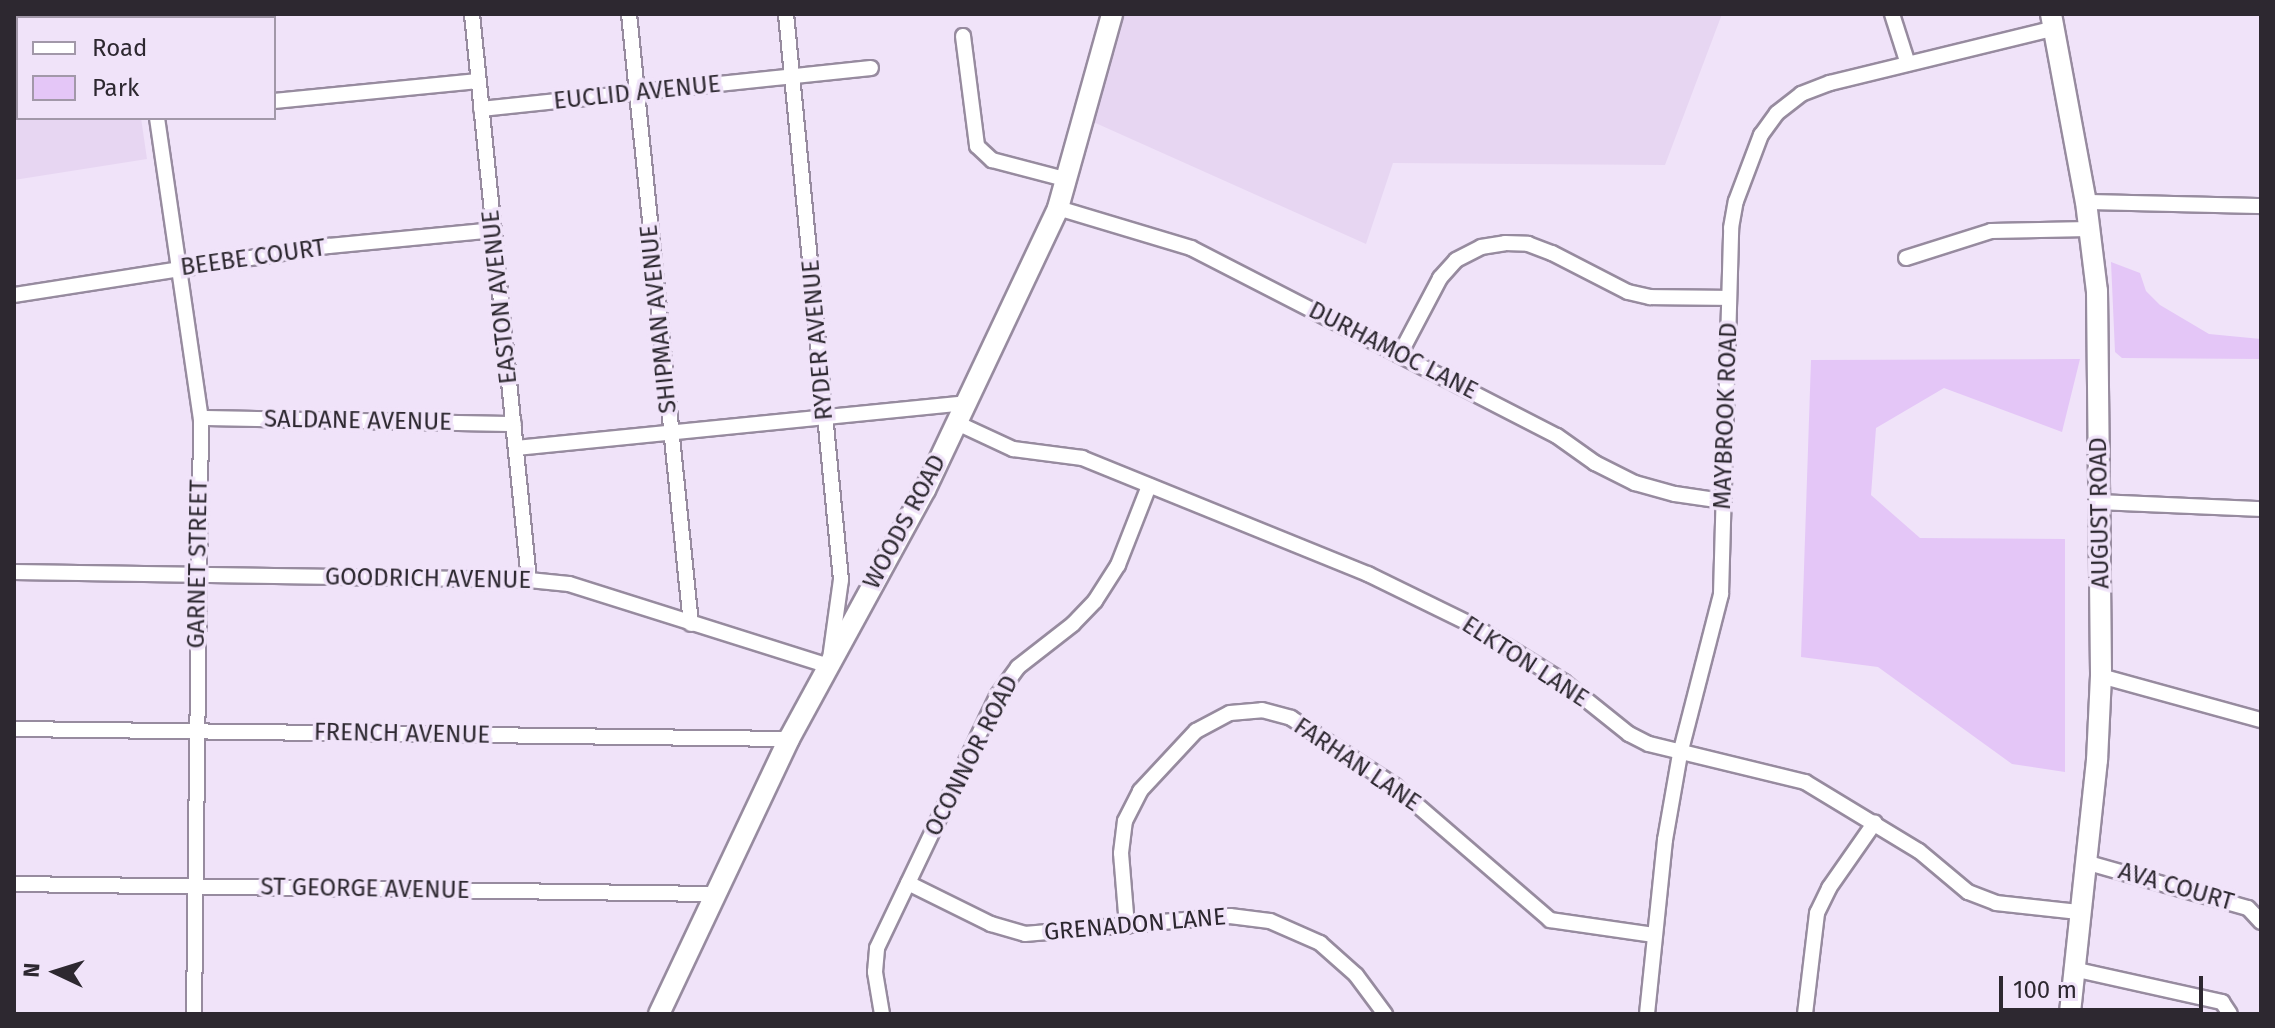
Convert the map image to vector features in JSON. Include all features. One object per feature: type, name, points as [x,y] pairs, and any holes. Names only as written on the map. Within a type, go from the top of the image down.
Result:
[{"type":"street","name":"EASTON AVENUE","points":[[472,14],[529,580]]},
{"type":"street","name":"SHIPMAN AVENUE","points":[[629,14],[691,624]]},
{"type":"street","name":"RYDER AVENUE","points":[[786,14],[841,580],[829,666]]},
{"type":"street","name":"WOODS ROAD","points":[[659,1014],[789,739],[925,490],[1058,208],[1112,14]]},
{"type":"street","points":[[1892,14],[1908,64]]},
{"type":"street","name":"MAYBROOK ROAD","points":[[1647,1014],[1654,935],[1680,754],[1721,594],[1731,228],[1736,201],[1761,135],[1777,113],[1801,94],[2053,21]]},
{"type":"street","name":"AUGUST ROAD","points":[[2053,21],[2086,202],[2097,291],[2101,676],[2097,760],[2070,1014]]},
{"type":"street","points":[[963,36],[977,146],[992,160],[1065,179]]},
{"type":"street","name":"EUCLID AVENUE","points":[[481,109],[871,68]]},
{"type":"street","points":[[276,101],[478,81]]},
{"type":"street","name":"GARNET STREET","points":[[157,120],[201,418],[194,1014]]},
{"type":"street","points":[[2086,202],[2261,206]]},
{"type":"street","name":"DURHAMOC LANE","points":[[1058,208],[1191,248],[1557,436],[1595,463],[1635,483],[1675,494],[1723,501]]},
{"type":"street","points":[[1906,258],[1991,231],[2089,229]]},
{"type":"street","name":"BEEBE COURT","points":[[14,295],[328,246],[493,230]]},
{"type":"street","points":[[1400,354],[1440,278],[1456,260],[1493,245],[1528,244],[1628,292],[1650,297],[1729,298]]},
{"type":"street","points":[[516,448],[966,403]]},
{"type":"street","name":"SALDANE AVENUE","points":[[201,418],[514,424]]},
{"type":"street","name":"ELKTON LANE","points":[[957,423],[1013,449],[1082,458],[1413,595],[1474,626],[1564,682],[1629,734],[1680,754],[1805,782],[1919,851],[1968,892],[1996,903],[2079,912]]},
{"type":"street","name":"OCONNOR ROAD","points":[[882,1014],[875,972],[877,948],[997,696],[1018,667],[1073,624],[1095,601],[1118,565],[1149,486]]},
{"type":"street","points":[[2099,502],[2261,509]]},
{"type":"street","name":"GOODRICH AVENUE","points":[[14,572],[529,580],[569,584],[829,666]]},
{"type":"street","points":[[2101,676],[2261,720]]},
{"type":"street","name":"FARHAN LANE","points":[[1127,926],[1121,853],[1125,821],[1140,791],[1196,731],[1230,713],[1262,710],[1291,718],[1395,786],[1550,920],[1654,935]]},
{"type":"street","name":"FRENCH AVENUE","points":[[14,729],[789,739]]},
{"type":"street","points":[[1805,1014],[1817,913],[1829,888],[1875,822]]},
{"type":"street","name":"AVA COURT","points":[[2085,862],[2248,908],[2261,922]]},
{"type":"street","name":"GRENADON LANE","points":[[908,883],[991,924],[1025,934],[1230,916],[1270,921],[1320,943],[1356,975],[1385,1014]]},
{"type":"street","name":"ST GEORGE AVENUE","points":[[14,884],[716,894]]},
{"type":"street","points":[[2073,969],[2222,1002],[2230,1014]]},
{"type":"shaded area","points":[[14,14],[124,14],[16,16],[16,120],[141,120],[147,159],[14,180]]},
{"type":"shaded area","points":[[1121,14],[1722,14],[1665,165],[1393,163],[1366,244],[1091,121]]},
{"type":"green space","points":[[2111,262],[2140,273],[2146,291],[2160,305],[2209,334],[2261,339],[2261,359],[2122,358],[2115,352]]},
{"type":"green space","points":[[2080,359],[2062,432],[1944,388],[1876,428],[1871,495],[1920,538],[2065,539],[2065,772],[2012,764],[1878,667],[1801,657],[1811,360]]}]
